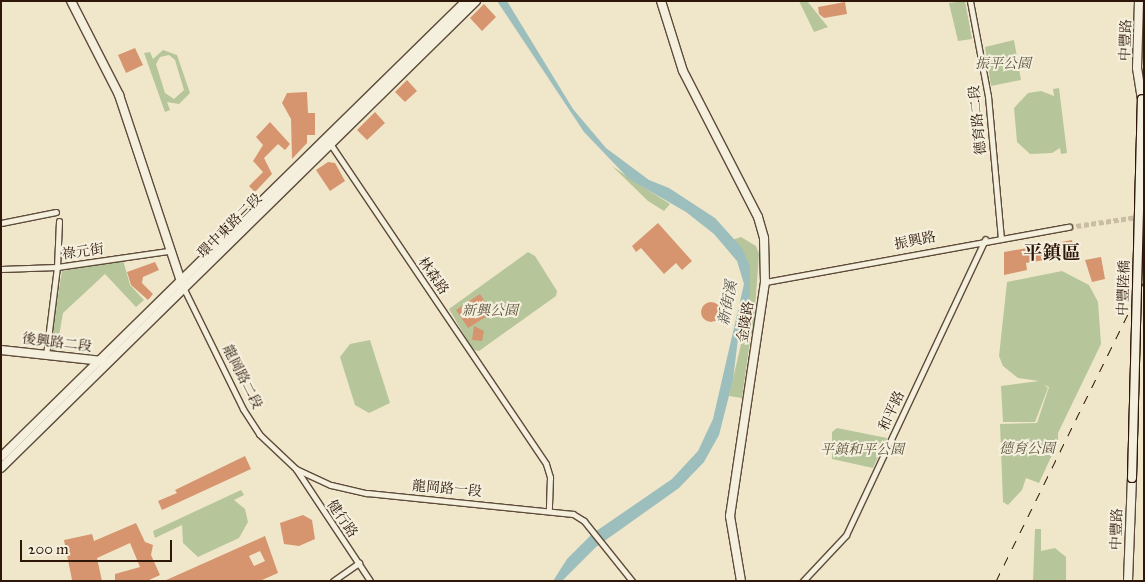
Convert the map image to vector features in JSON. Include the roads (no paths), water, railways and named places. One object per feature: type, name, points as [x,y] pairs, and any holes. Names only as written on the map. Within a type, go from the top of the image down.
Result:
[{"type":"main road","points":[[71,1],[119,95],[168,251],[183,287]]},
{"type":"main road","name":"環中東路二段","points":[[2,463],[183,287],[466,1]]},
{"type":"main road","name":"環中東路二段","points":[[328,141],[476,1]]},
{"type":"main road","name":"金陵路","points":[[661,1],[689,83],[760,222],[765,282],[730,516],[741,581]]},
{"type":"main road","name":"中豐路","points":[[1141,3],[1137,68],[1142,75],[1142,99]]},
{"type":"main road","name":"中豐陸橋","points":[[1132,478],[1142,99]]},
{"type":"main road","name":"後興路二段","points":[[1,350],[105,362]]},
{"type":"main road","name":"中豐路","points":[[1128,581],[1132,478]]},
{"type":"street","name":"德育路二段","points":[[970,1],[988,96],[1001,238]]},
{"type":"street","name":"林森路","points":[[328,141],[546,464],[550,476],[549,509]]},
{"type":"street","points":[[1,223],[56,212]]},
{"type":"street","points":[[46,355],[58,267],[59,221]]},
{"type":"street","name":"振興路","points":[[765,282],[985,239],[1069,227]]},
{"type":"street","name":"和平路","points":[[803,581],[846,535],[985,239]]},
{"type":"street","name":"祿元街","points":[[1,269],[58,267],[168,251]]},
{"type":"street","name":"龍岡路二段","points":[[183,287],[243,409],[259,434],[296,470]]},
{"type":"street","name":"龍岡路一段","points":[[296,470],[331,485],[367,493],[549,509],[578,517],[593,532],[632,581]]},
{"type":"street","name":"健行路","points":[[296,470],[370,581]]},
{"type":"street","points":[[333,581],[359,563]]},
{"type":"water","name":"新街溪","points":[[497,1],[507,1],[573,109],[606,148],[649,180],[669,188],[715,218],[742,248],[750,266],[750,295],[744,325],[739,330],[733,380],[719,435],[704,462],[679,488],[596,547],[562,581],[553,581],[567,559],[592,534],[672,479],[698,451],[713,419],[744,284],[737,261],[714,234],[686,212],[629,179],[584,132]]},
{"type":"tunnel","points":[[1069,227],[1144,216]]},
{"type":"railway","points":[[996,581],[1144,282]]},
{"type":"district","name":"平鎮區","points":[[1052,253]]},
{"type":"park label","name":"振平公園","points":[[1003,64]]},
{"type":"park label","name":"新興公園","points":[[490,311]]},
{"type":"park label","name":"德育公園","points":[[1027,449]]},
{"type":"park label","name":"平鎮和平公園","points":[[862,450]]}]
